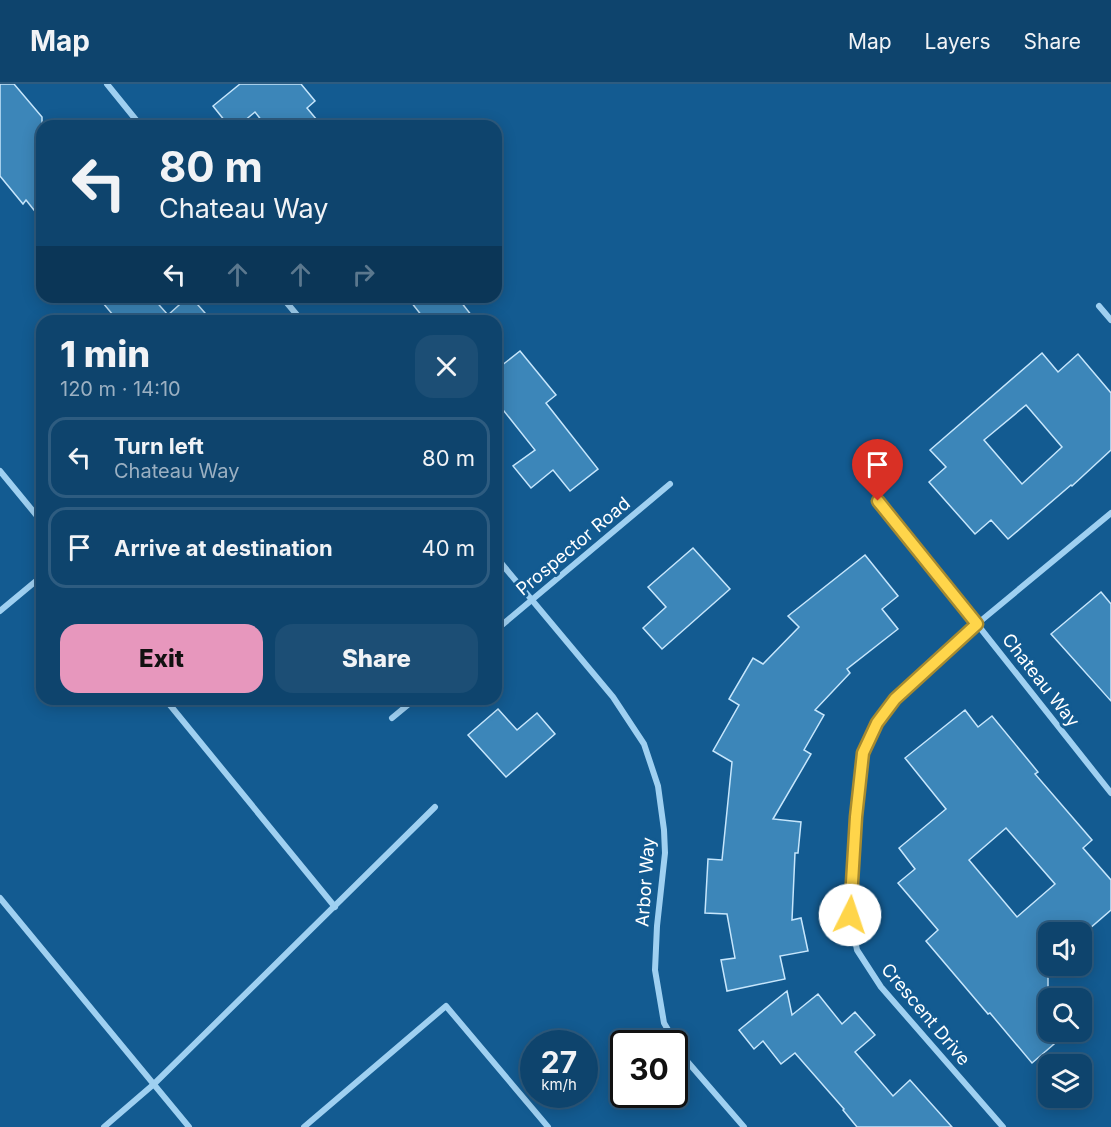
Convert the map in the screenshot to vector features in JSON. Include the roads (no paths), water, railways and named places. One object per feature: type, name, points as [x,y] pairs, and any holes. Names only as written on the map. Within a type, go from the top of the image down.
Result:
[{"type":"street","points":[[107,84],[136,120]]},
{"type":"street","points":[[287,303],[297,315]]},
{"type":"street","points":[[1099,306],[1111,320]]},
{"type":"street","points":[[0,471],[36,515]]},
{"type":"street","name":"Prospector Road","points":[[502,625],[670,484]]},
{"type":"street","name":"Chateau Way","points":[[878,501],[1111,794]]},
{"type":"street","name":"Crescent Drive","points":[[1003,1127],[881,987],[856,950],[850,915],[856,817],[863,753],[877,723],[895,699],[977,624],[1111,513]]},
{"type":"street","name":"Arbor Way","points":[[502,564],[613,697],[644,744],[658,786],[664,830],[665,853],[655,970],[664,1023],[686,1060],[744,1127]]},
{"type":"street","points":[[0,612],[36,581]]},
{"type":"street","points":[[170,705],[334,907]]},
{"type":"street","points":[[393,718],[409,705]]},
{"type":"street","points":[[104,1127],[154,1084],[435,807]]},
{"type":"street","points":[[0,898],[189,1127]]},
{"type":"street","points":[[304,1127],[446,1006],[548,1127]]}]
